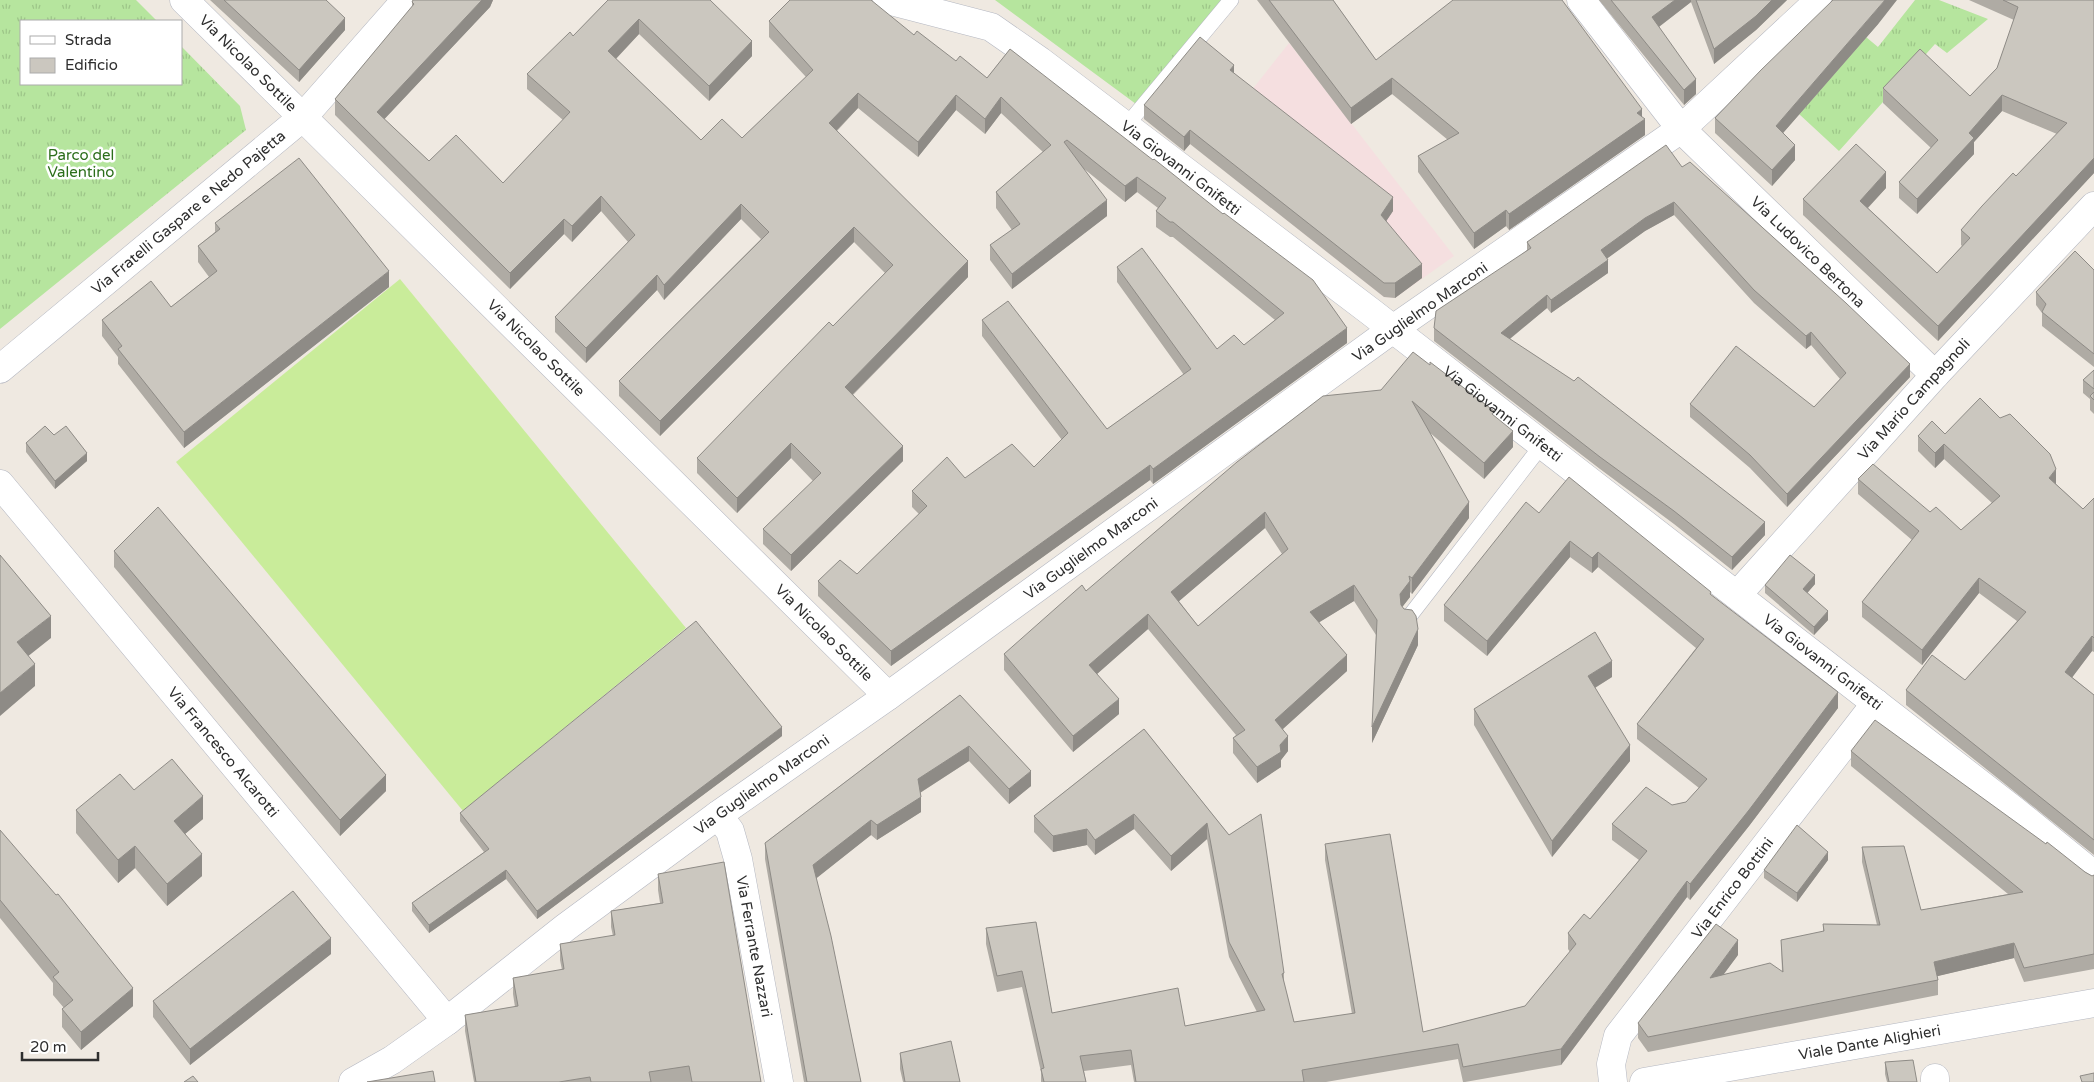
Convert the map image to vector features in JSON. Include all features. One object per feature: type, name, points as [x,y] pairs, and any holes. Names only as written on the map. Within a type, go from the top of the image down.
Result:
[{"type":"street","name":"Via Nicolao Sottile","points":[[184,0],[888,696]]},
{"type":"street","name":"Via Fratelli Gaspare e Nedo Pajetta","points":[[0,369],[303,117],[406,0]]},
{"type":"street","name":"Via Giovanni Gnifetti","points":[[887,0],[991,26],[1393,329],[1876,703],[2094,875]]},
{"type":"street","name":"Via Ludovico Bertona","points":[[1581,0],[1681,129],[1935,375]]},
{"type":"street","name":"Via Guglielmo Marconi","points":[[353,1082],[392,1060],[447,1021],[566,927],[718,815],[888,696],[1393,329],[1681,129],[1811,8],[1817,0]]},
{"type":"street","name":"Via Mario Campagnoli","points":[[1736,595],[1935,375],[2094,206]]},
{"type":"street","name":"Via Francesco Alcarotti","points":[[0,484],[447,1021]]},
{"type":"street","name":"Via Enrico Bottini","points":[[1613,1082],[1611,1064],[1618,1036],[1876,703]]},
{"type":"street","name":"Via Ferrante Nazzari","points":[[718,815],[730,831],[738,859],[779,1082]]},
{"type":"street","name":"Viale Dante Alighieri","points":[[1644,1082],[2094,1003]]},
{"type":"lane","points":[[1126,126],[1231,0]]},
{"type":"lane","points":[[1409,617],[1542,445]]},
{"type":"shaded area","points":[[1289,43],[1454,256],[1395,298],[1384,297],[1202,153]]},
{"type":"green space","name":"Parco del Valentino","points":[[0,0],[136,0],[156,20],[20,20],[20,85],[182,85],[182,47],[240,106],[246,130],[0,329]]},
{"type":"green space","points":[[995,0],[1226,0],[1136,104]]},
{"type":"green space","points":[[1915,0],[1939,0],[1988,19],[1947,53],[1935,44],[1839,151],[1799,114],[1866,37],[1878,47]]},
{"type":"green space","points":[[400,279],[686,628],[463,811],[176,462]]},
{"type":"building","points":[[224,0],[326,0],[345,18],[299,70]]},
{"type":"building","points":[[413,0],[482,0],[377,112],[429,161],[456,135],[503,183],[570,112],[527,74],[570,32],[573,36],[608,0],[710,0],[752,41],[709,86],[639,19],[608,51],[701,140],[722,119],[742,138],[813,70],[769,21],[790,0],[871,0],[914,35],[917,31],[956,61],[960,56],[987,78],[1010,49],[1223,214],[1313,280],[1347,328],[1153,469],[1150,465],[891,651],[818,581],[840,560],[857,574],[927,506],[912,491],[947,457],[965,478],[1012,444],[1034,467],[1068,433],[982,320],[1008,301],[1107,429],[1191,369],[1117,267],[1142,248],[1217,349],[1234,335],[1244,345],[1284,313],[1173,222],[1170,222],[1156,211],[1166,198],[1137,177],[1125,186],[1067,140],[1064,142],[1107,200],[1012,274],[990,245],[1020,224],[996,192],[1051,145],[1001,97],[985,119],[956,95],[918,142],[858,93],[829,123],[968,261],[845,387],[903,446],[791,555],[763,529],[821,473],[791,443],[737,498],[697,458],[829,322],[833,326],[893,265],[854,227],[660,421],[619,381],[769,232],[741,204],[664,285],[657,275],[586,348],[555,317],[635,235],[601,196],[572,226],[564,219],[510,273],[335,99],[414,4]]},
{"type":"building","points":[[1269,0],[1333,0],[1376,60],[1453,0],[1562,0],[1642,109],[1637,113],[1645,119],[1509,214],[1506,210],[1474,233],[1418,156],[1459,133],[1392,78],[1351,108]]},
{"type":"building","points":[[1611,0],[1675,0],[1652,17],[1696,79],[1684,90]]},
{"type":"building","points":[[1696,0],[1772,0],[1756,16],[1714,49]]},
{"type":"building","points":[[1833,0],[1885,0],[1776,126],[1795,145],[1772,170],[1715,118]]},
{"type":"building","points":[[2003,0],[2094,0],[2094,158],[1938,326],[1803,199],[1856,144],[1886,172],[1860,201],[1937,273],[1970,238],[1961,230],[2013,173],[2016,176],[2067,123],[2002,95],[1969,133],[1974,138],[1917,199],[1899,182],[1938,140],[1883,88],[1920,49],[1970,96],[1997,68],[2018,7]]},
{"type":"building","points":[[1200,37],[1234,65],[1230,70],[1393,197],[1381,215],[1422,264],[1395,283],[1384,283],[1190,130],[1184,137],[1144,105]]},
{"type":"building","points":[[1666,145],[1682,167],[1690,162],[1846,303],[1910,364],[1787,494],[1750,455],[1690,404],[1736,346],[1814,407],[1846,373],[1811,332],[1806,336],[1754,290],[1674,202],[1645,218],[1601,250],[1608,260],[1551,300],[1547,295],[1501,333],[1574,381],[1578,377],[1765,522],[1732,557],[1434,328],[1436,311],[1531,248],[1527,242]]},
{"type":"building","points":[[299,158],[389,271],[184,432],[118,349],[122,346],[102,320],[151,281],[171,307],[217,271],[198,246],[220,229],[215,223]]},
{"type":"building","points":[[2075,251],[2094,270],[2094,354],[2042,312],[2046,304],[2036,292]]},
{"type":"building","points":[[1413,352],[1430,365],[1430,362],[1494,411],[1492,414],[1513,431],[1484,463],[1412,401],[1469,502],[1412,578],[1409,576],[1410,581],[1400,594],[1401,605],[1404,609],[1412,610],[1416,616],[1418,629],[1372,727],[1377,620],[1354,585],[1310,612],[1347,655],[1275,720],[1288,736],[1280,745],[1281,752],[1257,767],[1233,738],[1245,730],[1148,614],[1089,665],[1119,699],[1073,736],[1004,654],[1082,585],[1086,591],[1237,462],[1323,396],[1381,390]],"holes":[[[1265,512],[1288,549],[1198,626],[1171,592]]]},
{"type":"building","points":[[2094,370],[2094,389],[2083,380]]},
{"type":"building","points":[[2094,392],[2094,400],[2090,396]]},
{"type":"building","points":[[1980,398],[2000,418],[2010,414],[2050,454],[2056,469],[2049,478],[2083,509],[2094,498],[2094,638],[2092,636],[2065,672],[2094,695],[2094,840],[1906,690],[1932,655],[1965,680],[2026,612],[1979,578],[1922,650],[1862,602],[1919,531],[1858,479],[1873,464],[1930,512],[1936,507],[1961,530],[2000,496],[1944,444],[1935,453],[1918,436],[1932,421],[1945,434]]},
{"type":"building","points":[[45,426],[54,435],[66,426],[87,453],[55,481],[26,443]]},
{"type":"building","points":[[1569,477],[1711,592],[1710,594],[1838,692],[1749,810],[1690,884],[1687,881],[1561,1049],[1463,1067],[1458,1044],[1302,1070],[1304,1082],[1136,1082],[1131,1050],[1080,1056],[1086,1082],[1044,1082],[1041,1069],[1044,1068],[1022,971],[997,976],[986,928],[1036,922],[1052,1013],[1178,988],[1185,1026],[1265,1010],[1229,942],[1207,823],[1171,856],[1134,814],[1095,840],[1087,829],[1053,836],[1034,816],[1144,729],[1229,835],[1261,814],[1284,973],[1282,974],[1294,1022],[1355,1013],[1325,844],[1390,834],[1423,1032],[1525,1006],[1576,944],[1568,933],[1584,914],[1590,919],[1647,851],[1612,824],[1646,787],[1672,805],[1686,802],[1707,779],[1637,724],[1704,639],[1598,552],[1592,558],[1570,541],[1487,641],[1444,605],[1526,502],[1539,513]]},
{"type":"building","points":[[158,507],[386,775],[340,820],[114,551]]},
{"type":"building","points":[[0,555],[51,616],[17,642],[35,664],[0,693]]},
{"type":"building","points":[[1790,555],[1815,575],[1803,589],[1828,611],[1814,627],[1765,585]]},
{"type":"building","points":[[696,621],[782,727],[537,911],[506,870],[429,925],[412,903],[489,849],[460,813]]},
{"type":"building","points":[[1595,632],[1612,661],[1588,676],[1630,745],[1552,841],[1474,709]]},
{"type":"building","points":[[960,695],[1031,771],[1009,789],[969,746],[918,779],[921,797],[877,825],[871,820],[813,865],[831,936],[861,1082],[807,1082],[765,843]]},
{"type":"building","points":[[1875,720],[2046,844],[2047,842],[2085,872],[2092,876],[2094,875],[2094,954],[2024,968],[2014,943],[1934,962],[1938,980],[1648,1037],[1638,1023],[1716,924],[1738,940],[1710,978],[1770,963],[1783,972],[1781,940],[1824,931],[1823,924],[1880,925],[1862,847],[1904,846],[1921,910],[2023,892],[1851,751]]},
{"type":"building","points":[[172,759],[203,796],[174,821],[202,854],[167,884],[135,846],[118,860],[76,810],[120,774],[134,790]]},
{"type":"building","points":[[1797,825],[1828,852],[1797,893],[1764,870]]},
{"type":"building","points":[[0,830],[56,895],[58,894],[133,988],[81,1032],[62,1009],[73,1000],[53,977],[59,972],[0,900]]},
{"type":"building","points":[[724,862],[761,1082],[692,1082],[689,1066],[649,1072],[651,1082],[591,1082],[590,1077],[559,1082],[476,1082],[465,1015],[518,1006],[513,978],[564,969],[560,944],[615,935],[611,911],[663,903],[658,874]]},
{"type":"building","points":[[293,891],[331,938],[190,1049],[153,1001]]},
{"type":"building","points":[[951,1041],[960,1082],[905,1082],[900,1053]]},
{"type":"building","points":[[1913,1060],[1917,1082],[1889,1082],[1885,1062]]},
{"type":"building","points":[[433,1071],[435,1082],[367,1082]]},
{"type":"building","points":[[2094,1073],[2094,1082],[2082,1082],[2080,1076]]},
{"type":"building","points":[[193,1076],[198,1082],[184,1082]]}]
